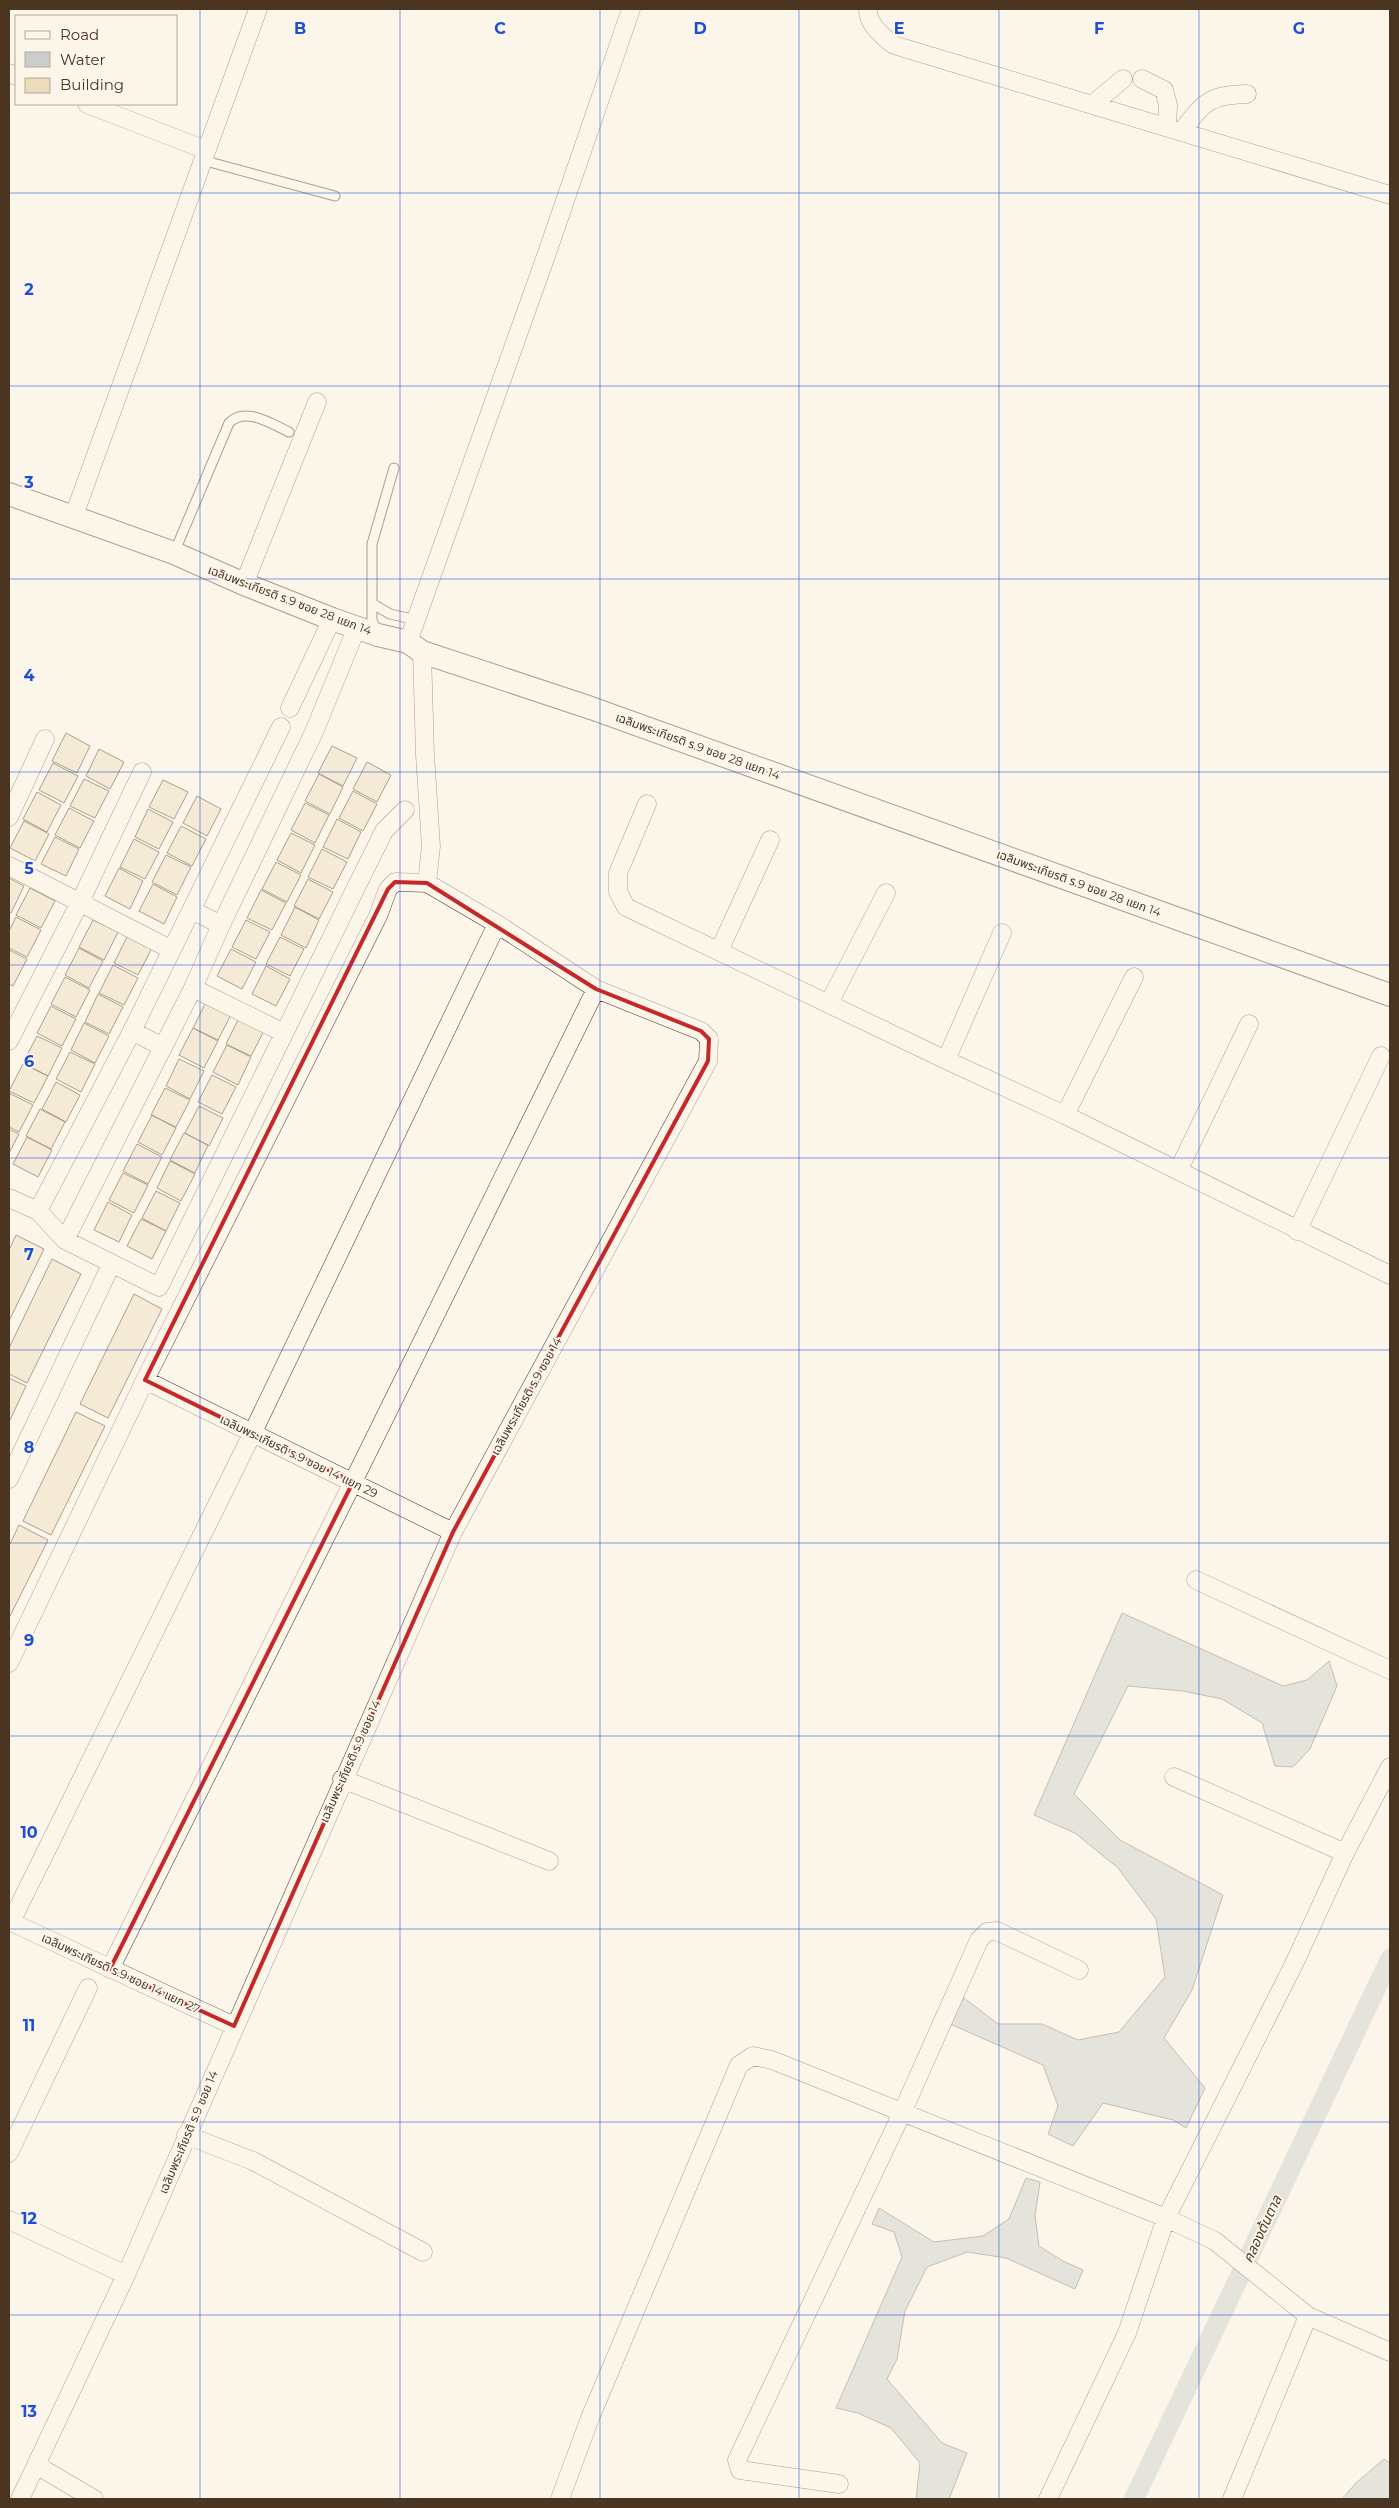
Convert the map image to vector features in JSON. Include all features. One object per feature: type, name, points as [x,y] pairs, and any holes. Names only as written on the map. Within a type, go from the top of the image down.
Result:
[{"type":"street","points":[[73,518],[258,9]]},
{"type":"street","points":[[427,883],[431,846],[415,647],[417,620],[631,9]]},
{"type":"street","points":[[868,9],[868,14],[880,34],[894,45],[1390,195]]},
{"type":"street","points":[[1142,79],[1164,90],[1175,129]]},
{"type":"street","points":[[1093,104],[1123,80]]},
{"type":"street","points":[[1175,129],[1208,101],[1224,94],[1247,94]]},
{"type":"street","points":[[89,105],[204,155]]},
{"type":"street","points":[[244,584],[317,402]]},
{"type":"street","name":"เฉลิมพระเกียรติ ร.9 ซอย 28 แยก 14","points":[[9,494],[174,553],[244,584],[332,619],[591,708],[1390,995]]},
{"type":"street","points":[[290,708],[332,619]]},
{"type":"street","points":[[65,1240],[193,988],[221,925],[314,732],[357,627]]},
{"type":"street","points":[[38,1211],[132,1031],[281,727]]},
{"type":"street","points":[[9,816],[46,739]]},
{"type":"street","points":[[9,1041],[80,902],[142,772]]},
{"type":"street","points":[[647,804],[618,873],[618,892],[626,907],[946,1060],[1065,1114],[1297,1231],[1390,1275]]},
{"type":"street","points":[[9,1198],[38,1211],[65,1240],[159,1287],[384,831],[405,810]]},
{"type":"street","points":[[719,951],[770,840]]},
{"type":"street","points":[[9,866],[172,950]]},
{"type":"street","points":[[9,1663],[145,1380],[373,925],[388,888],[395,882],[427,883],[497,924],[596,989],[110,1969]]},
{"type":"street","points":[[829,1003],[886,893]]},
{"type":"street","points":[[192,910],[221,925]]},
{"type":"street","points":[[10,1921],[252,1434],[497,924]]},
{"type":"street","points":[[946,1060],[1002,933]]},
{"type":"street","points":[[1065,1114],[1134,977]]},
{"type":"street","points":[[193,988],[284,1034]]},
{"type":"street","name":"เฉลิมพระเกียรติ ร.9 ซอย 14","points":[[20,2499],[126,2275],[342,1778],[453,1532],[708,1061],[709,1039],[701,1031],[596,989]]},
{"type":"street","points":[[1178,1171],[1249,1024]]},
{"type":"street","points":[[132,1031],[163,1047]]},
{"type":"street","points":[[1297,1231],[1381,1056]]},
{"type":"street","points":[[9,1479],[112,1265]]},
{"type":"street","name":"เฉลิมพระเกียรติ ร.9 ซอย 14 แยก 29","points":[[145,1380],[453,1532]]},
{"type":"street","points":[[1196,1580],[1390,1670]]},
{"type":"street","points":[[1048,2499],[1127,2333],[1166,2218],[1294,1964],[1345,1853],[1390,1768]]},
{"type":"street","points":[[1174,1777],[1345,1853]]},
{"type":"street","points":[[342,1778],[549,1861]]},
{"type":"street","name":"เฉลิมพระเกียรติ ร.9 ซอย 14 แยก 27","points":[[10,1921],[234,2026]]},
{"type":"street","points":[[839,2484],[740,2470],[737,2460],[902,2113],[979,1940],[987,1932],[997,1931],[1078,1970]]},
{"type":"street","points":[[9,2153],[88,1988]]},
{"type":"street","points":[[560,2499],[590,2418],[739,2065],[753,2056],[772,2060],[1166,2218],[1215,2241],[1308,2316],[1390,2352]]},
{"type":"street","points":[[186,2135],[253,2161],[423,2252]]},
{"type":"street","points":[[9,2220],[126,2275]]},
{"type":"street","points":[[1232,2499],[1308,2316]]},
{"type":"street","points":[[36,2465],[94,2499]]},
{"type":"lane","points":[[204,155],[335,196]]},
{"type":"lane","points":[[174,553],[229,422],[234,417],[242,415],[254,417],[289,432]]},
{"type":"lane","points":[[378,635],[372,620],[374,604],[371,561],[372,544],[394,468]]},
{"type":"lane","points":[[374,604],[390,614],[417,620]]},
{"type":"highlighted area","points":[[395,882],[427,883],[596,989],[701,1031],[709,1039],[708,1061],[453,1532],[234,2026],[110,1969],[353,1482],[145,1380],[388,889]]},
{"type":"water","points":[[1122,1613],[1283,1686],[1307,1680],[1329,1661],[1337,1686],[1310,1749],[1293,1767],[1275,1766],[1262,1723],[1222,1699],[1183,1691],[1128,1686],[1074,1794],[1120,1840],[1223,1895],[1192,1990],[1164,2038],[1205,2088],[1186,2128],[1173,2120],[1103,2103],[1073,2146],[1048,2134],[1058,2106],[1043,2065],[948,2023],[964,1998],[998,2024],[1042,2024],[1078,2040],[1119,2032],[1165,1977],[1156,1919],[1118,1868],[1075,1833],[1034,1815]]},
{"type":"water","points":[[1026,2178],[1040,2182],[1035,2216],[1039,2246],[1063,2261],[1083,2270],[1075,2289],[1006,2258],[967,2252],[927,2267],[905,2311],[897,2359],[887,2379],[942,2443],[967,2453],[949,2499],[916,2499],[920,2463],[891,2428],[858,2413],[836,2408],[902,2257],[894,2232],[872,2224],[879,2208],[934,2242],[983,2236],[1009,2219]]},
{"type":"water","points":[[1384,2459],[1390,2463],[1390,2499],[1342,2499],[1356,2483]]},
{"type":"building","points":[[66,733],[90,746],[77,773],[52,761]]},
{"type":"building","points":[[332,746],[357,758],[343,786],[318,773]]},
{"type":"building","points":[[99,749],[124,762],[110,789],[86,776]]},
{"type":"building","points":[[367,762],[391,775],[377,802],[353,789]]},
{"type":"building","points":[[53,763],[78,776],[64,803],[39,790]]},
{"type":"building","points":[[319,774],[343,787],[330,814],[305,801]]},
{"type":"building","points":[[84,779],[109,791],[95,818],[70,806]]},
{"type":"building","points":[[163,780],[188,792],[174,819],[149,807]]},
{"type":"building","points":[[353,791],[377,804],[363,831],[339,818]]},
{"type":"building","points":[[37,792],[61,805],[47,832],[23,819]]},
{"type":"building","points":[[197,796],[221,809],[207,836],[183,823]]},
{"type":"building","points":[[305,803],[329,815],[315,843],[291,830]]},
{"type":"building","points":[[69,808],[94,821],[80,848],[55,835]]},
{"type":"building","points":[[148,809],[173,822],[159,849],[135,837]]},
{"type":"building","points":[[337,819],[361,832],[348,859],[323,847]]},
{"type":"building","points":[[24,821],[49,834],[35,861],[10,848]]},
{"type":"building","points":[[181,826],[206,839],[192,866],[167,853]]},
{"type":"building","points":[[291,833],[315,845],[301,873],[277,860]]},
{"type":"building","points":[[55,837],[79,849],[66,876],[41,864]]},
{"type":"building","points":[[134,839],[159,852],[145,879],[120,867]]},
{"type":"building","points":[[322,849],[347,862],[333,889],[308,877]]},
{"type":"building","points":[[166,855],[191,867],[177,895],[152,882]]},
{"type":"building","points":[[276,862],[301,875],[287,902],[262,889]]},
{"type":"building","points":[[119,868],[143,881],[130,909],[105,896]]},
{"type":"building","points":[[9,878],[24,886],[11,913],[9,912]]},
{"type":"building","points":[[308,879],[333,892],[319,919],[294,906]]},
{"type":"building","points":[[153,884],[177,897],[164,924],[139,911]]},
{"type":"building","points":[[30,888],[55,901],[41,928],[16,915]]},
{"type":"building","points":[[261,890],[286,903],[272,930],[247,918]]},
{"type":"building","points":[[295,907],[319,920],[306,948],[281,935]]},
{"type":"building","points":[[16,917],[41,930],[27,957],[9,948],[9,931]]},
{"type":"building","points":[[93,920],[118,932],[104,960],[79,947]]},
{"type":"building","points":[[246,920],[270,932],[256,959],[232,947]]},
{"type":"building","points":[[128,935],[152,948],[138,975],[114,963]]},
{"type":"building","points":[[280,937],[304,949],[290,976],[266,964]]},
{"type":"building","points":[[79,948],[103,961],[89,988],[65,975]]},
{"type":"building","points":[[231,949],[256,962],[242,989],[217,976]]},
{"type":"building","points":[[9,950],[27,959],[13,986],[9,984]]},
{"type":"building","points":[[113,965],[138,978],[124,1005],[99,993]]},
{"type":"building","points":[[266,966],[290,979],[276,1006],[252,994]]},
{"type":"building","points":[[65,977],[90,990],[76,1017],[51,1004]]},
{"type":"building","points":[[98,994],[123,1007],[109,1034],[85,1022]]},
{"type":"building","points":[[207,1000],[232,1013],[218,1040],[193,1028]]},
{"type":"building","points":[[51,1006],[76,1019],[62,1046],[37,1033]]},
{"type":"building","points":[[240,1016],[265,1029],[251,1056],[226,1044]]},
{"type":"building","points":[[84,1023],[109,1036],[95,1063],[71,1050]]},
{"type":"building","points":[[193,1028],[218,1041],[204,1068],[179,1055]]},
{"type":"building","points":[[37,1036],[62,1048],[48,1076],[23,1063]]},
{"type":"building","points":[[227,1045],[251,1057],[238,1085],[213,1072]]},
{"type":"building","points":[[70,1052],[95,1064],[81,1092],[56,1079]]},
{"type":"building","points":[[179,1059],[204,1071],[190,1099],[166,1086]]},
{"type":"building","points":[[23,1064],[48,1076],[34,1103],[9,1091]]},
{"type":"building","points":[[212,1075],[236,1087],[222,1114],[198,1102]]},
{"type":"building","points":[[56,1082],[80,1095],[66,1122],[42,1109]]},
{"type":"building","points":[[165,1088],[190,1100],[176,1127],[151,1115]]},
{"type":"building","points":[[9,1093],[33,1105],[19,1132],[9,1127]]},
{"type":"building","points":[[199,1106],[223,1118],[209,1146],[185,1133]]},
{"type":"building","points":[[40,1109],[65,1122],[51,1149],[26,1136]]},
{"type":"building","points":[[152,1115],[176,1128],[162,1155],[138,1142]]},
{"type":"building","points":[[9,1129],[19,1134],[9,1153]]},
{"type":"building","points":[[184,1133],[208,1145],[195,1173],[170,1160]]},
{"type":"building","points":[[27,1137],[52,1150],[38,1177],[13,1164]]},
{"type":"building","points":[[137,1144],[162,1157],[148,1184],[123,1171]]},
{"type":"building","points":[[170,1161],[195,1174],[181,1201],[157,1188]]},
{"type":"building","points":[[123,1173],[148,1185],[134,1213],[109,1200]]},
{"type":"building","points":[[156,1191],[180,1203],[166,1231],[142,1218]]},
{"type":"building","points":[[108,1202],[132,1215],[119,1242],[94,1230]]},
{"type":"building","points":[[141,1219],[166,1231],[152,1259],[127,1246]]},
{"type":"building","points":[[16,1235],[44,1249],[9,1321],[9,1250]]},
{"type":"building","points":[[52,1259],[81,1274],[27,1383],[9,1374],[9,1348]]},
{"type":"building","points":[[134,1294],[162,1309],[108,1418],[80,1404]]},
{"type":"building","points":[[9,1378],[26,1386],[9,1422]]},
{"type":"building","points":[[76,1412],[105,1426],[51,1535],[23,1521]]},
{"type":"building","points":[[19,1525],[48,1540],[9,1618],[9,1546]]},
{"type":"waterway","name":"คลองต้นตาล","points":[[1134,2499],[1390,1959]]}]
